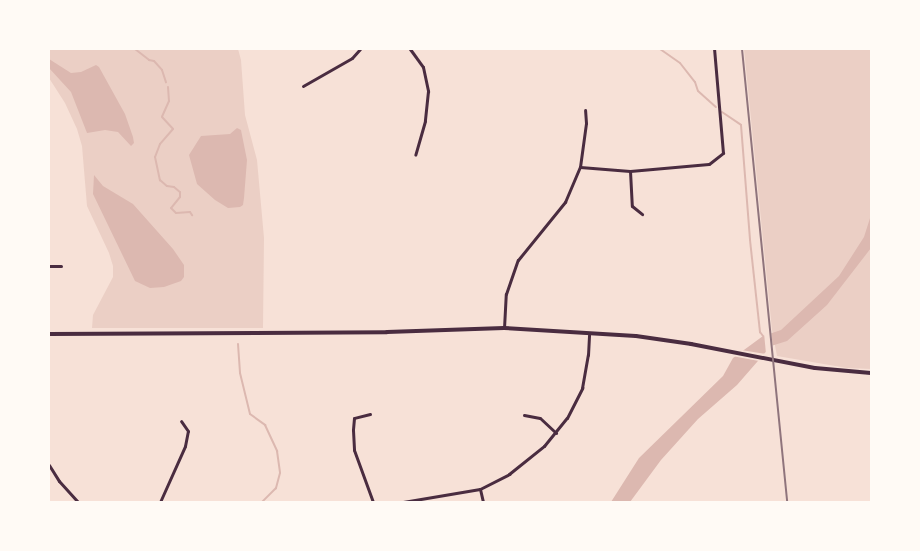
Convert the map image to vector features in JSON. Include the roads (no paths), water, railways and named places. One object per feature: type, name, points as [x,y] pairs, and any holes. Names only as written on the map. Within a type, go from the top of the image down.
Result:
[{"type":"street","points":[[303,86],[352,58],[360,49]]},
{"type":"street","points":[[410,49],[423,67],[428,91],[426,121],[415,155]]},
{"type":"street","points":[[580,167],[630,172],[709,164],[723,153],[714,49]]},
{"type":"street","points":[[504,328],[506,294],[518,260],[566,202],[580,167],[586,123],[585,110]]},
{"type":"street","points":[[630,172],[632,206],[642,214]]},
{"type":"street","points":[[49,266],[61,266]]},
{"type":"street","points":[[49,334],[387,332],[504,328],[589,335],[636,336],[834,370],[871,373]]},
{"type":"street","points":[[403,502],[480,489],[509,474],[544,446],[567,418],[582,388],[588,355],[589,335]]},
{"type":"street","points":[[370,414],[354,418],[353,430],[357,463],[373,502]]},
{"type":"street","points":[[524,415],[540,418],[556,433]]},
{"type":"street","points":[[160,502],[185,446],[188,431],[181,421]]},
{"type":"street","points":[[49,465],[59,481],[78,502]]},
{"type":"street","points":[[480,489],[483,502]]},
{"type":"waterway","points":[[135,49],[149,60],[154,61],[162,70],[166,82]]},
{"type":"waterway","points":[[660,49],[680,63],[695,82],[698,91],[716,107]]},
{"type":"waterway","points":[[168,87],[169,101],[162,117],[173,129],[160,144],[155,157],[160,180],[167,186],[174,187],[180,192],[180,197],[171,208],[176,213],[190,212],[192,215]]},
{"type":"waterway","points":[[722,112],[741,125],[750,240],[760,332],[763,336]]},
{"type":"waterway","points":[[238,344],[240,373],[250,414],[265,425],[277,451],[280,473],[276,488],[262,502]]},
{"type":"railway","points":[[742,49],[787,502]]}]
